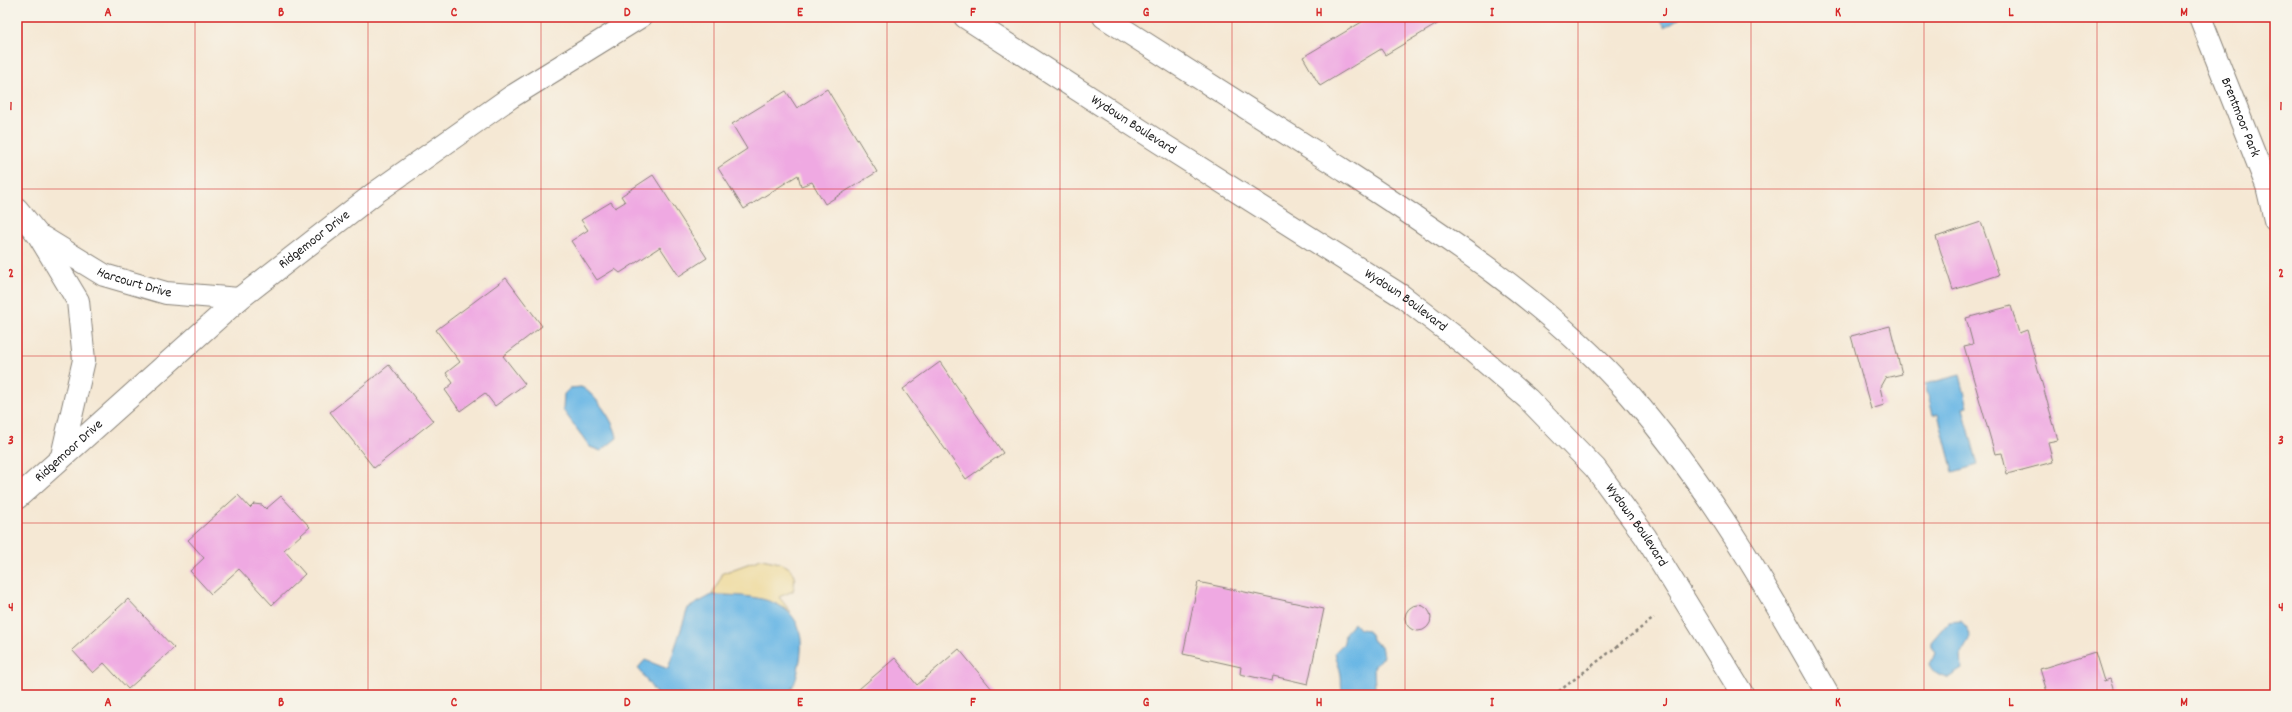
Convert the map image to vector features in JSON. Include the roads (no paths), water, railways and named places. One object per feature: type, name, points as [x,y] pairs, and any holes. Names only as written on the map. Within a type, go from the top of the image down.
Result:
[{"type":"street","name":"Ridgemoor Drive","points":[[17,498],[62,456],[239,299],[375,193],[511,97],[640,17]]},
{"type":"street","name":"Wydown Boulevard","points":[[965,17],[1402,296],[1463,343],[1528,399],[1595,468],[1636,524],[1682,594],[1743,695]]},
{"type":"street","points":[[1104,17],[1422,220],[1479,260],[1582,347],[1634,400],[1674,448],[1725,520],[1781,612],[1828,695]]},
{"type":"street","name":"Brentmoor Park","points":[[2200,17],[2267,186],[2275,220]]},
{"type":"street","name":"Harcourt Drive","points":[[17,209],[39,236],[78,301],[84,360],[62,456]]},
{"type":"street","name":"Harcourt Drive","points":[[39,236],[104,275],[166,293],[239,299]]},
{"type":"water","points":[[1659,17],[1681,17],[1665,27]]},
{"type":"water","points":[[1960,375],[1968,407],[1963,408],[1978,465],[1953,472],[1938,414],[1933,415],[1925,384]]},
{"type":"water","points":[[581,387],[592,395],[604,409],[616,432],[617,438],[601,451],[590,447],[563,410],[564,394],[570,388]]},
{"type":"water","points":[[712,595],[747,596],[763,599],[777,604],[789,612],[797,624],[801,639],[800,660],[794,684],[785,695],[657,695],[638,668],[645,660],[668,669],[688,608]]},
{"type":"water","points":[[1961,621],[1966,626],[1970,634],[1970,638],[1961,654],[1962,669],[1948,678],[1935,672],[1930,664],[1935,652],[1931,647],[1931,642],[1948,622]]},
{"type":"water","points":[[1354,623],[1359,629],[1368,630],[1373,641],[1381,646],[1383,656],[1374,667],[1375,689],[1368,693],[1344,695],[1335,652],[1344,643],[1345,633]]}]
